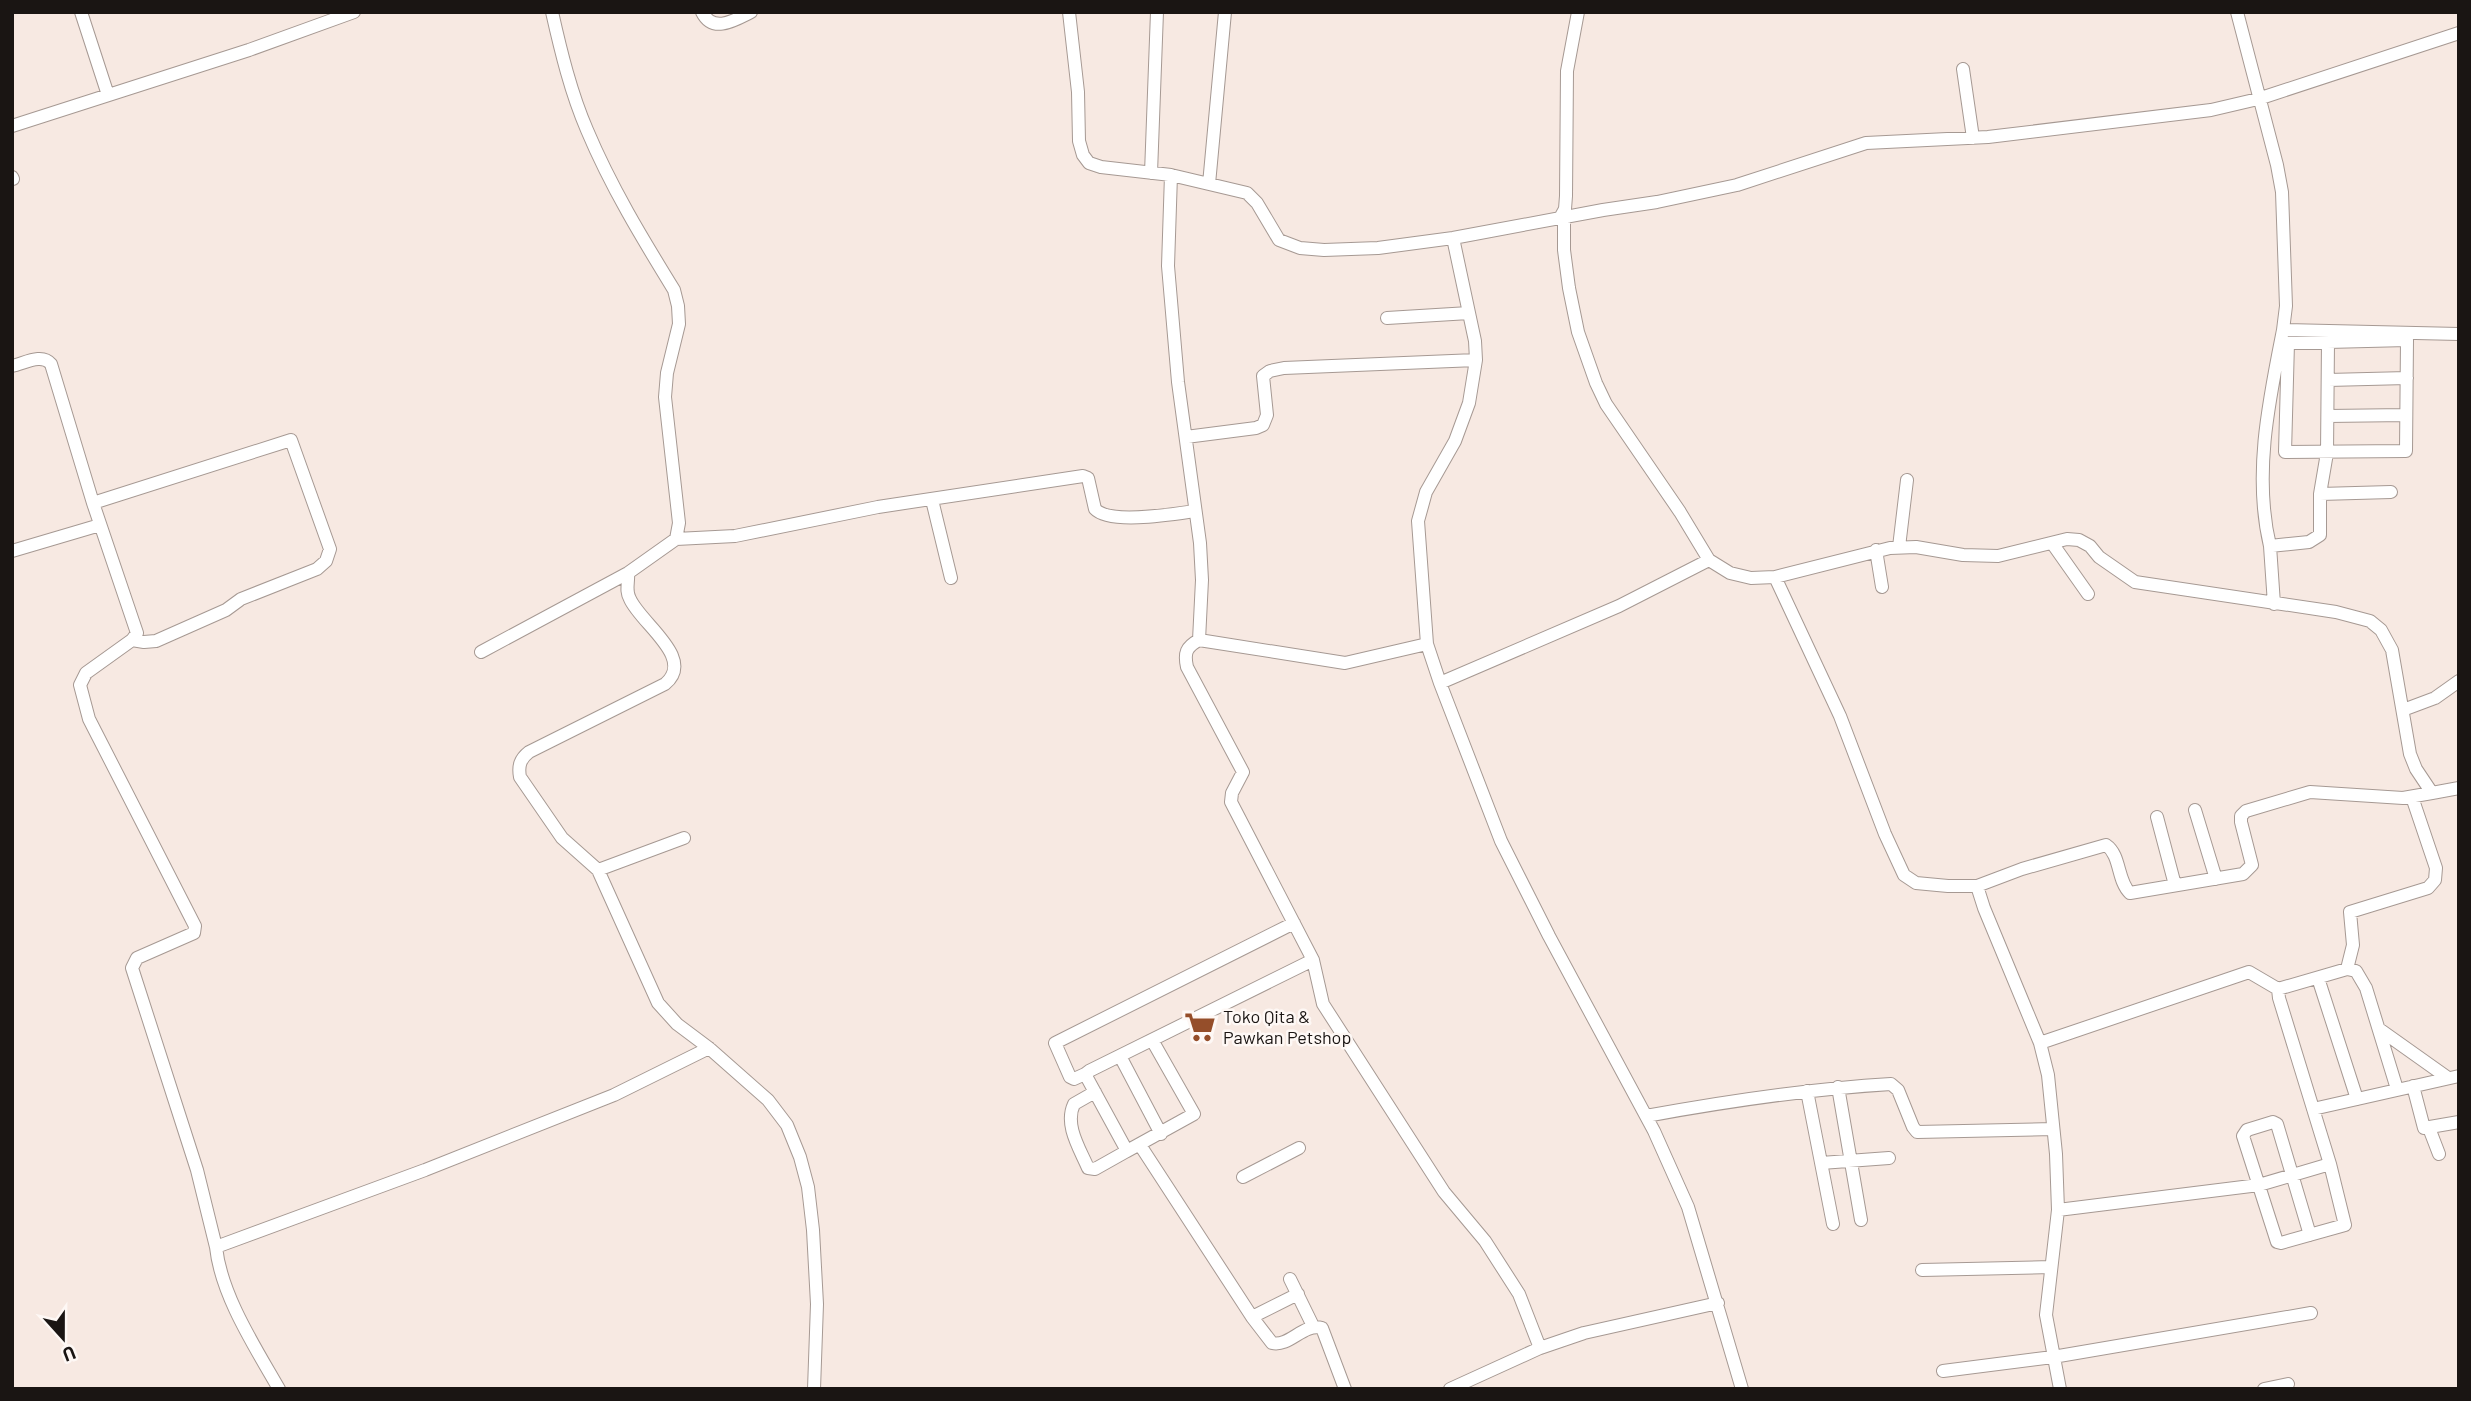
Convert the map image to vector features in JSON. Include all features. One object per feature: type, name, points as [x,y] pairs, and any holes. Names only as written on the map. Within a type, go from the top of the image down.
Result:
[{"type":"street","points":[[80,12],[108,94]]},
{"type":"street","points":[[12,126],[249,50],[354,12]]},
{"type":"street","points":[[552,12],[561,55],[586,130],[623,206],[674,290],[678,306],[679,324],[667,373],[665,397],[679,523],[676,540]]},
{"type":"street","points":[[702,12],[704,17],[716,24],[726,24],[751,12]]},
{"type":"street","points":[[1069,12],[1078,92],[1079,141],[1083,155],[1095,165],[1171,175],[1247,193],[1257,203],[1279,240],[1300,248],[1378,248],[1453,238],[1657,202],[1737,185],[1866,143],[1973,138],[2163,117],[2258,99],[2459,33]]},
{"type":"street","points":[[1151,173],[1157,12]]},
{"type":"street","points":[[1209,184],[1225,12]]},
{"type":"street","points":[[1578,12],[1567,71],[1566,196],[1562,217],[1569,288],[1578,332],[1591,373],[1606,404],[1701,543],[1709,560],[1730,573],[1751,578],[1775,577],[1876,550],[1899,547],[1916,547],[1963,555],[1998,556],[2067,539],[2080,540],[2135,582],[2336,612],[2370,621],[2381,630],[2392,650],[2413,761],[2432,793]]},
{"type":"street","points":[[2237,12],[2277,165],[2281,192],[2286,306],[2264,443],[2263,503],[2270,546],[2274,604]]},
{"type":"street","points":[[1963,69],[1973,138]]},
{"type":"street","points":[[1171,175],[1168,266],[1178,382],[1200,543],[1202,580],[1199,640]]},
{"type":"street","points":[[1453,238],[1475,341],[1476,360],[1469,403],[1455,441],[1426,492],[1418,521],[1427,644],[1501,841],[1646,1116],[1688,1207],[1742,1389]]},
{"type":"street","points":[[1387,318],[1469,313]]},
{"type":"street","points":[[2283,330],[2459,334]]},
{"type":"street","points":[[2407,340],[2407,379],[2406,452],[2285,452],[2288,343],[2407,340]]},
{"type":"street","points":[[2270,546],[2309,542],[2320,535],[2320,494],[2327,453],[2328,342]]},
{"type":"street","points":[[12,366],[40,358],[47,359],[51,364],[100,525],[137,633],[132,640],[86,673],[80,685],[89,719],[195,926],[194,933],[137,958],[132,968],[197,1170],[216,1247],[217,1262],[239,1317],[279,1389]]},
{"type":"street","points":[[1186,437],[1263,425],[1267,415],[1263,376],[1269,371],[1476,360]]},
{"type":"street","points":[[2328,380],[2407,379]]},
{"type":"street","points":[[2328,416],[2406,415]]},
{"type":"street","points":[[93,503],[291,440],[330,549],[326,561],[317,569],[241,599],[226,610],[156,641],[132,640]]},
{"type":"street","points":[[481,652],[628,573],[676,540],[735,536],[878,507],[1083,477],[1088,478],[1091,486],[1095,509],[1105,516],[1195,511]]},
{"type":"street","points":[[1899,547],[1907,480]]},
{"type":"street","points":[[2320,494],[2391,492]]},
{"type":"street","points":[[932,500],[951,578]]},
{"type":"street","points":[[12,551],[100,525]]},
{"type":"street","points":[[2052,543],[2088,594]]},
{"type":"street","points":[[1876,550],[1882,587]]},
{"type":"street","points":[[1440,683],[1619,606],[1709,560]]},
{"type":"street","points":[[628,573],[628,596],[641,617],[672,654],[676,663],[674,675],[664,684],[529,752],[520,762],[518,769],[520,777],[562,838],[598,870],[658,1003],[677,1024],[709,1048],[781,1114],[800,1157],[808,1187],[817,1304],[814,1389]]},
{"type":"street","points":[[1775,577],[1840,716],[1885,834],[1905,875],[1916,883],[1977,886],[2022,869],[2106,845],[2113,851],[2128,891],[2216,879],[2243,874],[2251,869],[2241,822],[2241,816],[2246,811],[2310,792],[2412,797],[2459,788]]},
{"type":"street","points":[[1427,644],[1345,663],[1199,640],[1187,648],[1184,655],[1187,667],[1243,772],[1232,793],[1231,802],[1313,960],[1323,1004],[1444,1192],[1485,1241],[1519,1294],[1539,1348]]},
{"type":"street","points":[[2403,710],[2435,698],[2459,681]]},
{"type":"street","points":[[2347,969],[2353,945],[2350,912],[2428,888],[2435,880],[2436,868],[2412,797]]},
{"type":"street","points":[[2195,810],[2216,879]]},
{"type":"street","points":[[2157,817],[2175,885]]},
{"type":"street","points":[[598,870],[684,838]]},
{"type":"street","points":[[1977,886],[2040,1043],[2048,1075],[2058,1210],[2046,1315],[2060,1389]]},
{"type":"street","points":[[1294,923],[1055,1043],[1070,1077],[1074,1079],[1313,960]]},
{"type":"street","points":[[2040,1043],[2249,972],[2278,989],[2347,969],[2356,971],[2366,988],[2397,1089]]},
{"type":"street","points":[[2318,978],[2357,1099]]},
{"type":"street","points":[[2278,989],[2330,1164],[2345,1225],[2310,1235],[2281,1243],[2277,1242],[2243,1136],[2247,1130],[2273,1122],[2277,1124],[2310,1235]]},
{"type":"street","points":[[2379,1029],[2453,1077]]},
{"type":"street","points":[[1095,1093],[1074,1104],[1070,1116],[1073,1134],[1088,1168],[1095,1169],[1194,1114],[1152,1040]]},
{"type":"street","points":[[216,1247],[425,1170],[614,1095],[709,1048]]},
{"type":"street","points":[[1120,1056],[1161,1134]]},
{"type":"street","points":[[1085,1073],[1127,1151]]},
{"type":"street","points":[[2313,1109],[2453,1077]]},
{"type":"street","points":[[1646,1116],[1745,1098],[1838,1087],[1894,1085],[1917,1132],[2053,1129]]},
{"type":"street","points":[[2413,1086],[2424,1128],[2459,1122]]},
{"type":"street","points":[[1838,1087],[1861,1220]]},
{"type":"street","points":[[1807,1091],[1833,1224]]},
{"type":"street","points":[[2429,1128],[2439,1154]]},
{"type":"street","points":[[1140,1145],[1252,1317],[1275,1345],[1313,1326],[1322,1328],[1345,1389]]},
{"type":"street","points":[[1243,1177],[1299,1148]]},
{"type":"street","points":[[1821,1163],[1889,1158]]},
{"type":"street","points":[[2058,1210],[2259,1185],[2330,1164]]},
{"type":"street","points":[[1922,1270],[2051,1267]]},
{"type":"street","points":[[1290,1279],[1313,1326]]},
{"type":"street","points":[[1252,1317],[1298,1294]]},
{"type":"street","points":[[1450,1389],[1539,1348],[1584,1333],[1718,1303]]},
{"type":"street","points":[[1943,1371],[2053,1357],[2311,1314]]},
{"type":"street","points":[[2264,1389],[2288,1384]]},
{"type":"place","name":"Toko Qita & Pawkan Petshop","points":[[1200,1027]]}]
